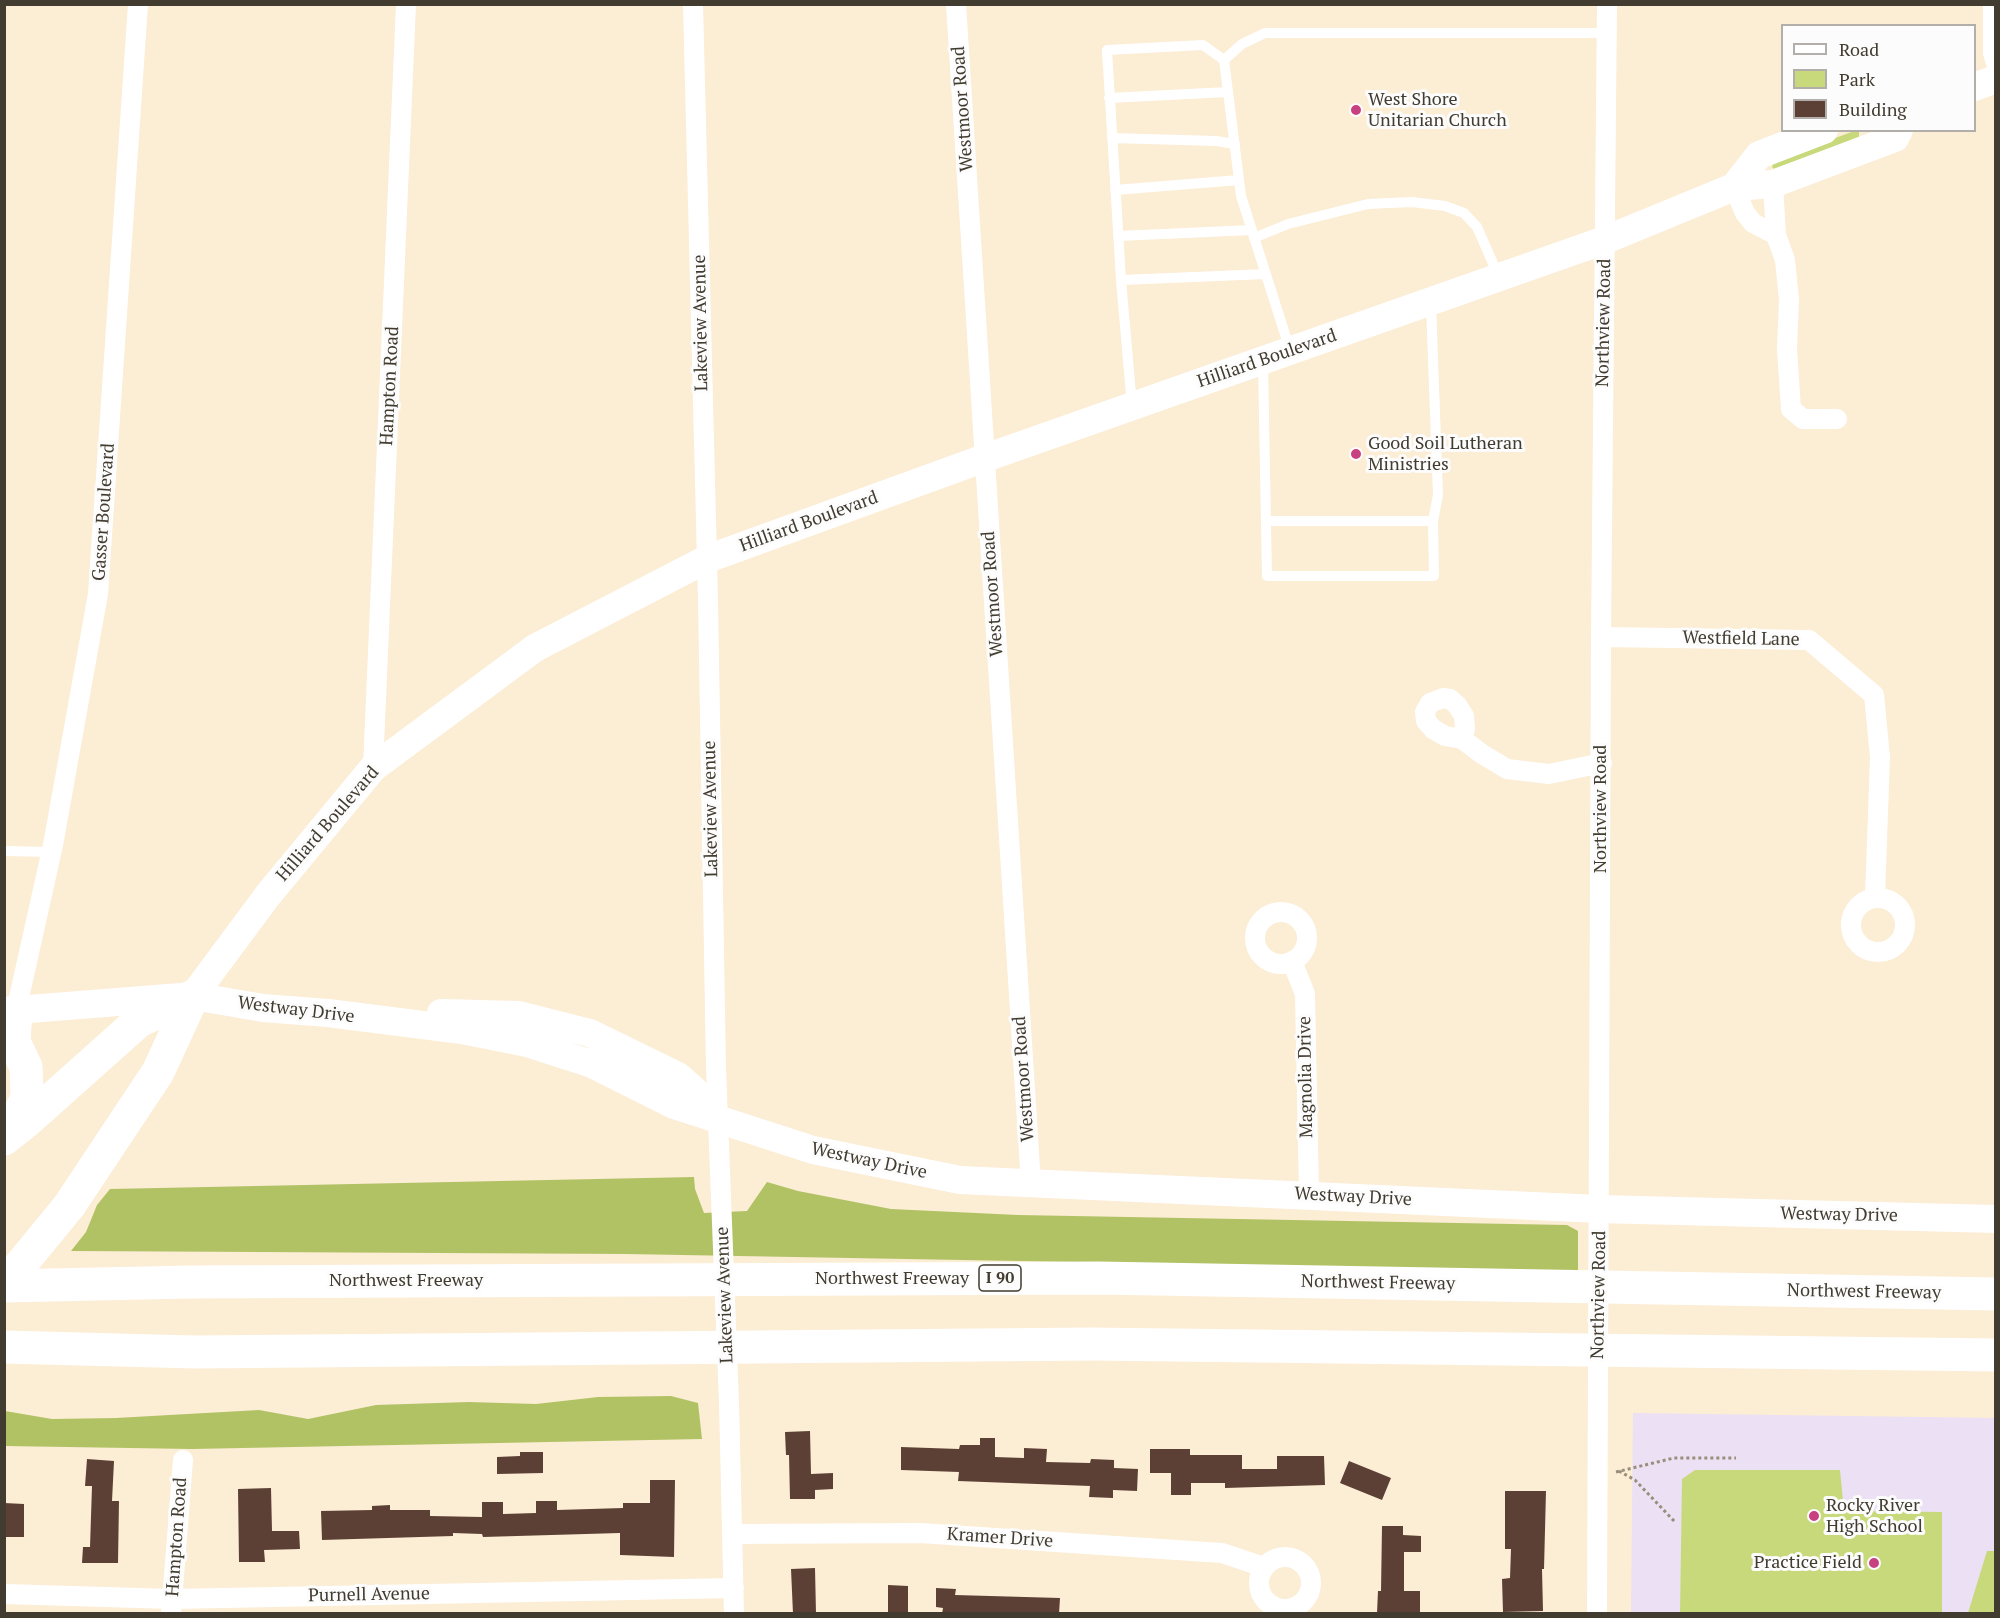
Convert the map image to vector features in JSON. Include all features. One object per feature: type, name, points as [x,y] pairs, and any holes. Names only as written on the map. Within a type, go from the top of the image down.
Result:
[{"type":"highway","points":[[4,1137],[36,1113],[139,1021],[193,996]]},
{"type":"highway","points":[[4,1286],[69,1206],[158,1072],[193,996]]},
{"type":"highway","points":[[4,1137],[11,1128],[27,1095],[26,1067],[14,1042],[10,1011]]},
{"type":"highway","name":"Northwest Freeway","points":[[4,1286],[203,1282],[1099,1278],[1995,1294]]},
{"type":"highway","points":[[4,1347],[195,1352],[1091,1344],[1995,1355]]},
{"type":"main road","points":[[1976,86],[1995,79]]},
{"type":"main road","name":"Hilliard Boulevard","points":[[1734,187],[1759,155],[1819,132]]},
{"type":"main road","name":"Hilliard Boulevard","points":[[193,996],[268,895],[373,768],[535,648],[707,559],[985,458],[1605,240],[1734,187],[1773,183],[1895,138],[1898,132]]},
{"type":"main road","points":[[10,1011],[193,996]]},
{"type":"main road","name":"Westway Drive","points":[[193,996],[263,1008],[400,1021],[527,1043],[592,1064],[674,1105],[718,1121],[813,1150],[880,1166],[960,1180],[1599,1209],[1995,1219]]},
{"type":"street","name":"Gasser Boulevard","points":[[10,1011],[51,852],[98,594],[138,4]]},
{"type":"street","name":"Hampton Road","points":[[373,768],[406,4]]},
{"type":"street","name":"Lakeview Avenue","points":[[693,4],[718,1121],[729,1403],[734,1614]]},
{"type":"street","name":"Westmoor Road","points":[[956,4],[1031,1184]]},
{"type":"street","name":"Northview Road","points":[[1597,1614],[1601,637],[1607,4]]},
{"type":"street","points":[[1993,4],[1992,53],[1995,63]]},
{"type":"street","points":[[1773,183],[1776,235],[1785,260],[1789,300],[1788,359],[1791,409],[1803,419],[1837,419]]},
{"type":"street","points":[[1734,187],[1745,213],[1753,223],[1776,235]]},
{"type":"street","name":"Westfield Lane","points":[[1601,637],[1809,640],[1874,695],[1880,757],[1875,897]]},
{"type":"street","points":[[1462,739],[1507,769],[1529,773],[1549,774],[1602,763]]},
{"type":"street","name":"Magnolia Drive","points":[[1292,961],[1305,994],[1309,1195]]},
{"type":"street","name":"Hampton Road","points":[[171,1606],[183,1460]]},
{"type":"street","name":"Kramer Drive","points":[[733,1534],[920,1533],[1222,1553],[1264,1567]]},
{"type":"street","name":"Purnell Avenue","points":[[4,1594],[171,1606],[734,1588]]},
{"type":"lane","points":[[1224,60],[1242,44],[1265,33],[1607,33]]},
{"type":"lane","points":[[1132,406],[1121,280],[1107,50],[1203,45],[1224,60],[1241,196],[1290,351]]},
{"type":"lane","points":[[1109,98],[1228,92]]},
{"type":"lane","points":[[1112,138],[1216,141],[1235,144]]},
{"type":"lane","points":[[1115,190],[1239,180]]},
{"type":"lane","points":[[1118,236],[1253,234],[1368,204],[1412,202],[1445,206],[1464,213],[1477,227],[1499,277]]},
{"type":"lane","points":[[1121,280],[1266,274]]},
{"type":"lane","points":[[1263,360],[1267,576],[1434,576],[1433,521],[1438,495],[1431,301]]},
{"type":"lane","points":[[1266,521],[1433,521]]},
{"type":"lane","points":[[4,851],[51,852]]},
{"type":"path","points":[[1611,1472],[1674,1458],[1736,1458]]},
{"type":"path","points":[[1619,1471],[1635,1480],[1675,1522]]},
{"type":"shaded area","name":"Rocky River High School","points":[[1633,1413],[1995,1418],[1995,1613],[1631,1614]]},
{"type":"green space","points":[[1851,132],[1859,132],[1859,138],[1774,169],[1772,167],[1774,161]]},
{"type":"green space","points":[[694,1177],[695,1189],[704,1213],[747,1211],[767,1182],[798,1191],[891,1209],[1018,1215],[1567,1225],[1578,1231],[1578,1271],[626,1254],[71,1251],[86,1232],[97,1205],[110,1189]]},
{"type":"green space","points":[[671,1396],[698,1403],[702,1439],[192,1449],[5,1446],[5,1411],[52,1419],[259,1410],[308,1419],[376,1405],[469,1402],[536,1404],[598,1397]]},
{"type":"green space","points":[[1695,1470],[1840,1470],[1844,1511],[1942,1512],[1942,1613],[1680,1613],[1682,1479]]},
{"type":"green space","points":[[1987,1551],[1995,1551],[1995,1613],[1968,1613]]},
{"type":"building","points":[[810,1431],[811,1474],[833,1473],[833,1489],[815,1490],[815,1499],[790,1499],[789,1455],[786,1455],[785,1432]]},
{"type":"building","points":[[980,1438],[995,1438],[995,1457],[1024,1458],[1024,1448],[1047,1449],[1046,1462],[1090,1463],[1091,1459],[1114,1460],[1114,1468],[1138,1469],[1137,1491],[1113,1490],[1113,1498],[1089,1497],[1090,1486],[958,1481],[959,1472],[901,1470],[901,1447],[959,1449],[960,1445],[980,1445]]},
{"type":"building","points":[[1150,1449],[1190,1449],[1190,1455],[1242,1455],[1242,1469],[1277,1469],[1277,1456],[1324,1456],[1325,1485],[1225,1488],[1225,1483],[1191,1483],[1191,1495],[1171,1495],[1171,1473],[1150,1473]]},
{"type":"building","points":[[520,1452],[543,1452],[543,1473],[497,1474],[497,1457],[520,1456]]},
{"type":"building","points":[[87,1459],[114,1461],[112,1501],[119,1501],[118,1563],[82,1563],[83,1547],[90,1547],[92,1486],[85,1486]]},
{"type":"building","points":[[1349,1461],[1391,1478],[1382,1500],[1340,1483]]},
{"type":"building","points":[[650,1480],[675,1480],[674,1557],[620,1555],[620,1533],[483,1537],[482,1534],[453,1533],[453,1536],[322,1540],[321,1511],[372,1510],[372,1506],[390,1505],[390,1510],[430,1510],[430,1516],[482,1517],[482,1502],[503,1502],[503,1514],[536,1513],[536,1501],[557,1501],[557,1510],[623,1508],[623,1503],[650,1503]]},
{"type":"building","points":[[271,1488],[272,1531],[299,1531],[300,1549],[264,1550],[265,1562],[239,1562],[238,1489]]},
{"type":"building","points":[[1505,1491],[1546,1491],[1544,1569],[1542,1569],[1543,1611],[1503,1612],[1502,1579],[1510,1578],[1511,1549],[1505,1549]]},
{"type":"building","points":[[4,1503],[24,1504],[24,1537],[4,1537]]},
{"type":"building","points":[[1382,1526],[1403,1526],[1403,1535],[1421,1536],[1421,1552],[1404,1552],[1404,1591],[1420,1591],[1420,1614],[1377,1613],[1378,1591],[1381,1591]]},
{"type":"building","points":[[815,1568],[816,1614],[793,1614],[791,1569]]},
{"type":"building","points":[[888,1585],[908,1586],[908,1614],[888,1614]]},
{"type":"building","points":[[936,1588],[956,1589],[955,1595],[1060,1598],[1059,1614],[942,1614],[943,1608],[936,1607]]},
{"type":"place","name":"West Shore Unitarian Church","points":[[1356,110]]},
{"type":"place","name":"Good Soil Lutheran Ministries","points":[[1356,454]]},
{"type":"place","name":"Rocky River High School","points":[[1814,1516]]},
{"type":"place","name":"Practice Field","points":[[1874,1563]]}]
